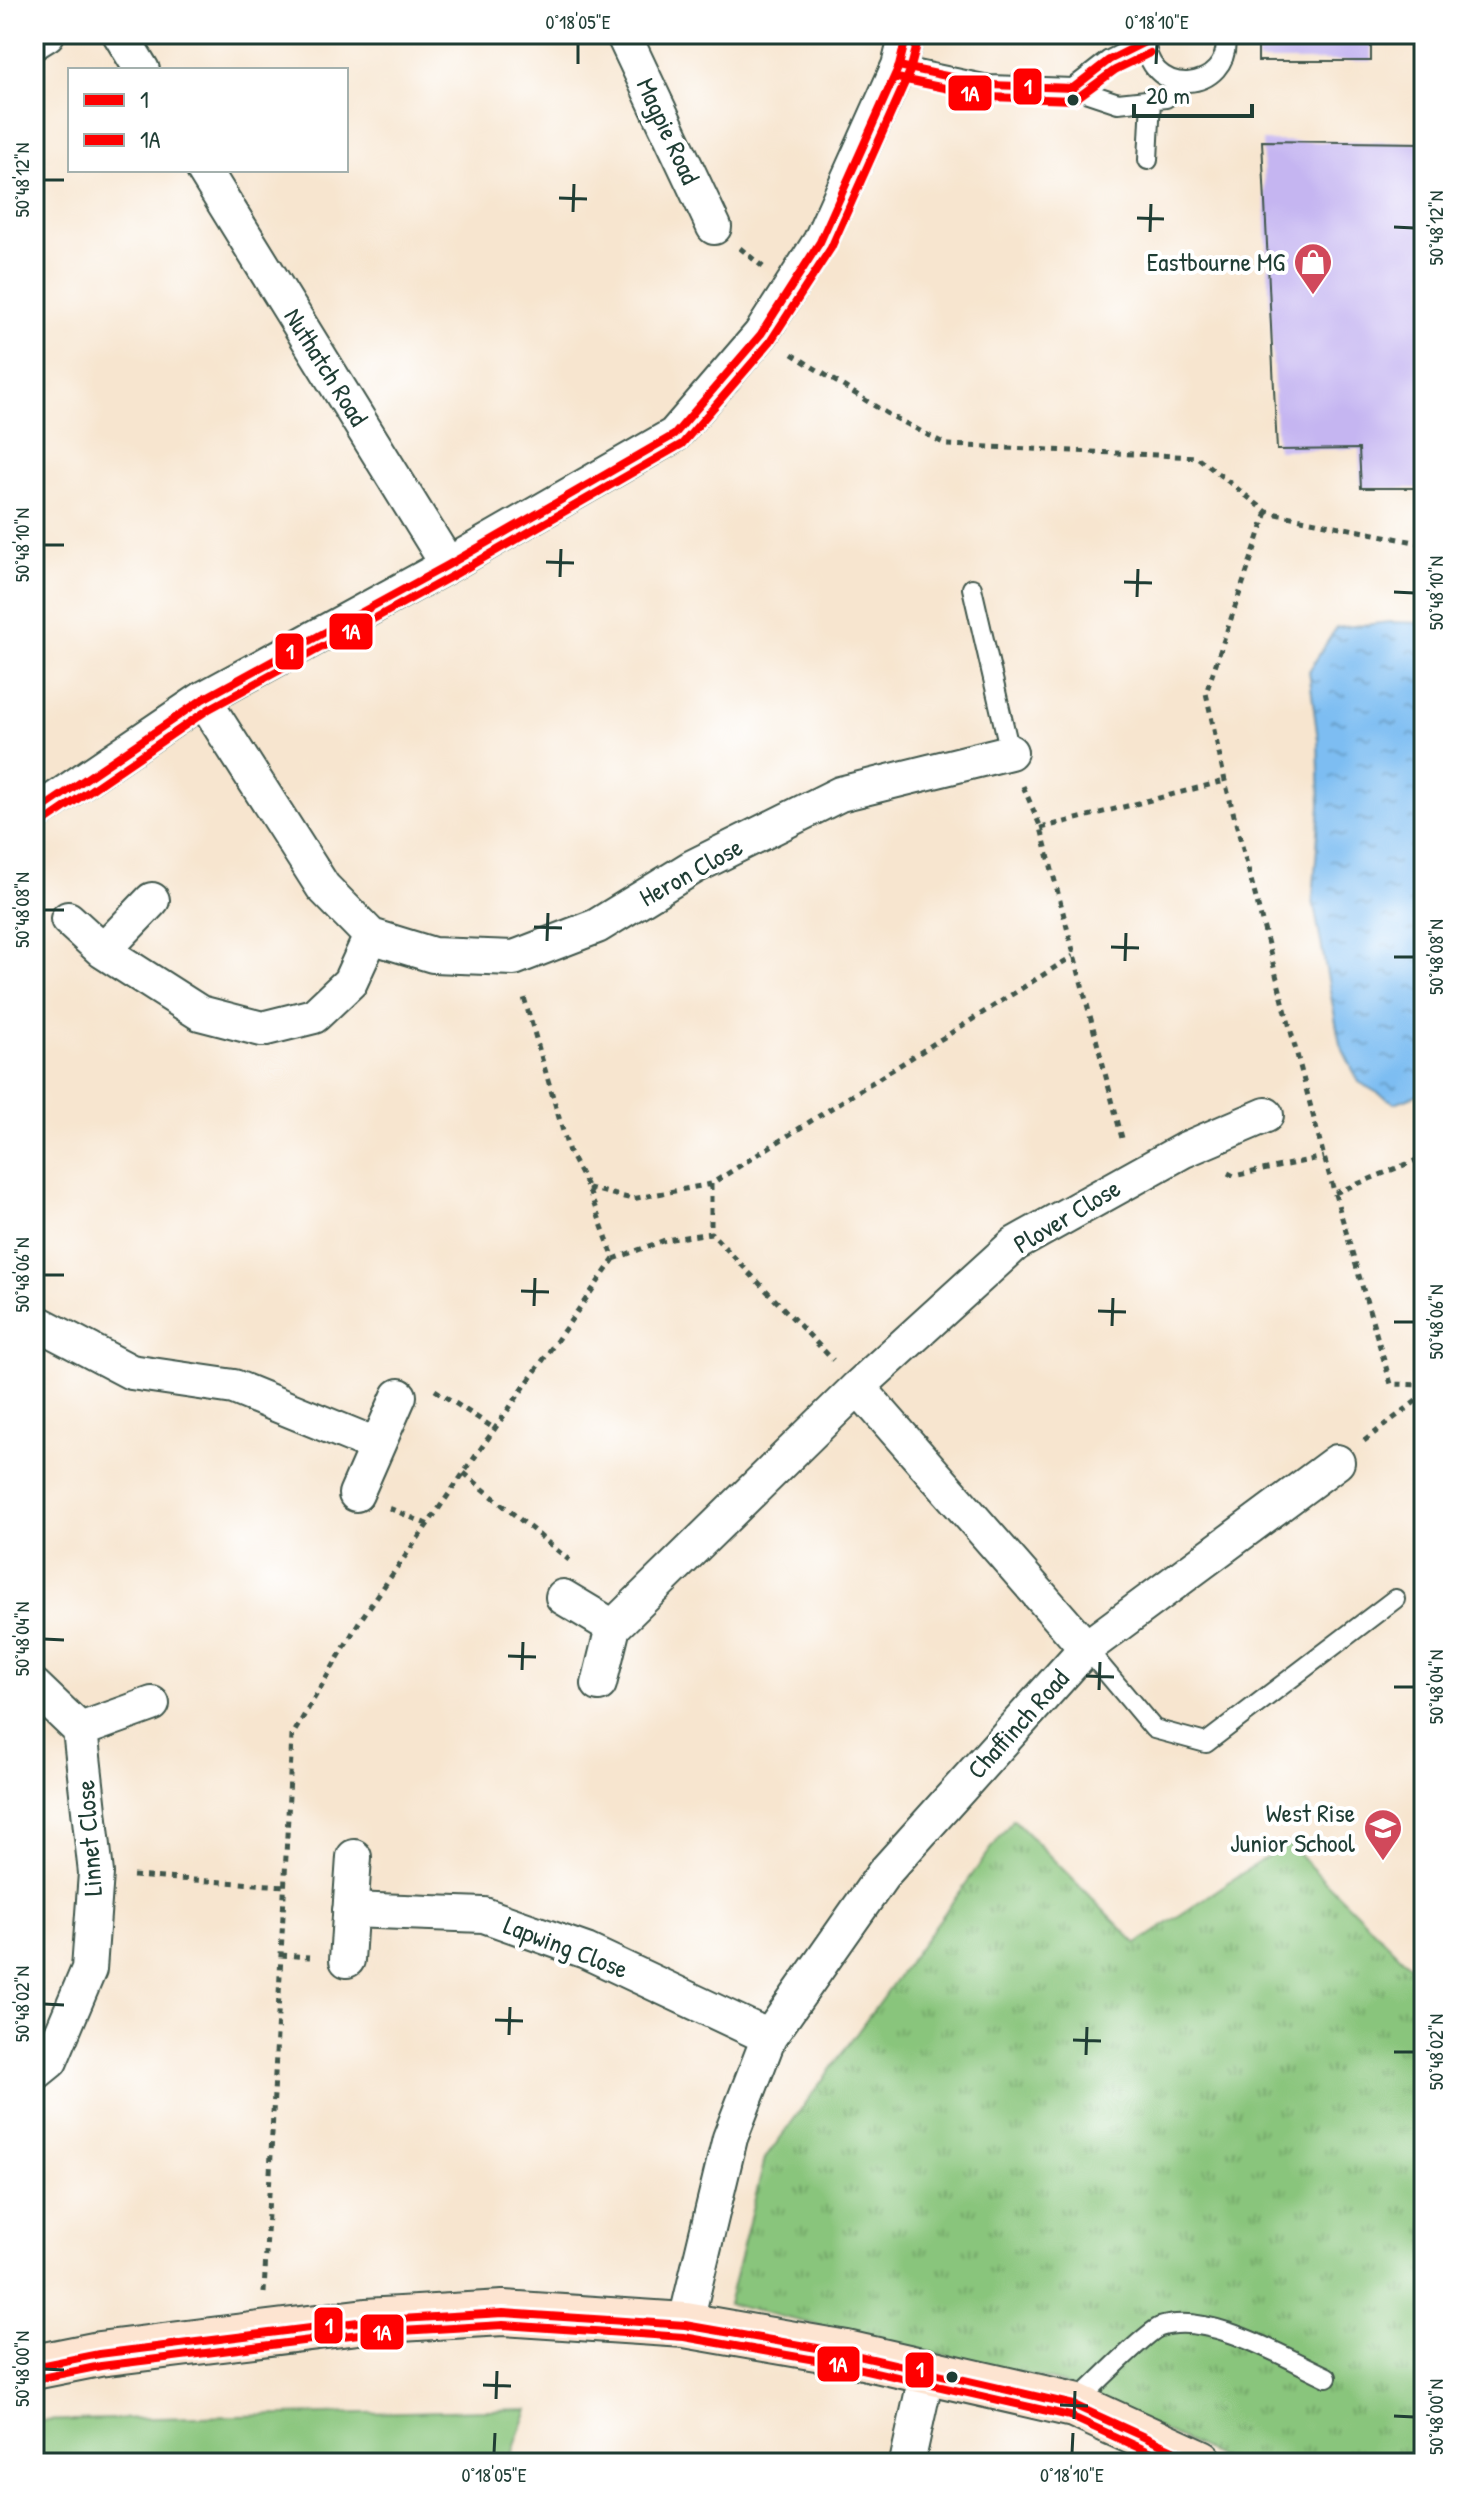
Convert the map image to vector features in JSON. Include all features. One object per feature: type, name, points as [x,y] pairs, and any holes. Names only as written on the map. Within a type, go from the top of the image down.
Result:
[{"type":"street","points":[[34,42],[47,34]]},
{"type":"street","points":[[120,34],[141,68]]},
{"type":"street","name":"Magpie Road","points":[[623,34],[714,227]]},
{"type":"street","points":[[34,814],[203,699],[448,565],[674,435],[761,334],[820,242],[903,50]]},
{"type":"street","name":"Nuthatch Road","points":[[205,172],[448,565]]},
{"type":"street","name":"Heron Close","points":[[203,699],[323,887],[371,936],[433,955],[514,958],[597,926],[693,867],[840,794],[1010,752]]},
{"type":"street","points":[[103,951],[152,900]]},
{"type":"street","points":[[68,919],[103,951],[200,1013],[262,1029],[314,1016],[350,982],[371,936]]},
{"type":"street","name":"Plover Close","points":[[613,1627],[858,1387],[1015,1244],[1184,1150],[1266,1115]]},
{"type":"street","points":[[34,1321],[131,1372],[234,1387],[376,1445]]},
{"type":"street","points":[[858,1387],[1086,1648]]},
{"type":"street","points":[[356,1494],[399,1396]]},
{"type":"street","name":"Chaffinch Road","points":[[685,2325],[730,2138],[769,2037],[884,1873],[1086,1648],[1337,1462]]},
{"type":"street","points":[[563,1597],[613,1627],[599,1684]]},
{"type":"street","points":[[34,1686],[80,1730],[152,1704]]},
{"type":"street","name":"Linnet Close","points":[[34,2074],[50,2061],[89,1969],[96,1873],[80,1730]]},
{"type":"street","points":[[347,1960],[354,1857]]},
{"type":"street","name":"Lapwing Close","points":[[350,1910],[484,1915],[586,1951],[769,2037]]},
{"type":"street","points":[[34,2367],[99,2354],[366,2321],[503,2313],[685,2325],[846,2353],[1074,2405],[1201,2463]]},
{"type":"street","points":[[907,2463],[927,2372]]},
{"type":"lane","points":[[1073,88],[1109,60],[1145,38],[1149,60],[1157,72],[1183,83],[1197,82],[1218,66],[1224,55],[1225,34]]},
{"type":"lane","points":[[903,50],[989,85],[1073,88],[1118,103],[1166,98],[1183,83]]},
{"type":"lane","points":[[1148,160],[1151,99]]},
{"type":"lane","points":[[972,588],[1010,752]]},
{"type":"lane","points":[[1086,1648],[1154,1729],[1206,1743],[1395,1599]]},
{"type":"lane","points":[[1074,2405],[1159,2327],[1195,2324],[1237,2334],[1327,2377]]},
{"type":"path","points":[[761,334],[886,413],[947,445],[1197,457],[1267,512],[1424,544]]},
{"type":"path","points":[[1267,512],[1206,693],[1225,781],[1324,1157],[1391,1384],[1424,1385]]},
{"type":"path","points":[[1010,752],[1041,828],[1133,1177]]},
{"type":"path","points":[[1041,828],[1225,781]]},
{"type":"path","points":[[588,1188],[632,1199],[711,1184],[1073,956]]},
{"type":"path","points":[[514,958],[569,1152],[588,1188],[614,1259]]},
{"type":"path","points":[[1184,1150],[1234,1176],[1324,1157]]},
{"type":"path","points":[[1335,1193],[1424,1157]]},
{"type":"path","points":[[711,1184],[711,1233],[858,1387]]},
{"type":"path","points":[[262,2334],[292,1736],[359,1622],[614,1259],[665,1240],[711,1233]]},
{"type":"path","points":[[399,1396],[417,1379],[495,1429]]},
{"type":"path","points":[[1337,1462],[1424,1395]]},
{"type":"path","points":[[464,1473],[578,1568],[563,1597]]},
{"type":"path","points":[[96,1873],[285,1886]]},
{"type":"green space","points":[[1013,1819],[1137,1944],[1287,1843],[1411,1967],[1424,1959],[1424,2463],[1233,2463],[1061,2383],[728,2304],[765,2159]]},
{"type":"green space","points":[[528,2409],[509,2463],[34,2463],[34,2421]]},
{"type":"water","points":[[1390,622],[1424,623],[1424,1092],[1395,1103],[1359,1082],[1340,1044],[1313,900],[1320,805],[1318,740],[1309,671],[1336,628]]},
{"type":"building","points":[[1258,34],[1371,34],[1371,61],[1258,61]]},
{"type":"building","points":[[1262,141],[1424,143],[1424,488],[1361,488],[1359,449],[1277,450]]},
{"type":"transit line","name":"1","points":[[34,814],[203,699],[448,565],[674,435],[761,334],[820,242],[899,66],[907,34]]},
{"type":"transit line","name":"1A","points":[[41,824],[209,709],[454,575],[682,444],[770,342],[831,248],[910,71],[919,37]]},
{"type":"transit line","name":"1","points":[[899,66],[989,85],[1073,88],[1109,60],[1145,42]]},
{"type":"transit line","name":"1A","points":[[897,78],[988,97],[1074,100],[1115,70],[1150,53]]},
{"type":"transit line","name":"1","points":[[34,2367],[99,2354],[366,2321],[503,2313],[685,2325],[846,2353],[1074,2405],[1201,2463]]},
{"type":"transit line","name":"1A","points":[[36,2379],[101,2366],[367,2333],[503,2325],[684,2337],[844,2365],[1070,2416],[1172,2463]]},
{"type":"place","name":"Eastbourne MG","points":[[1313,296]]},
{"type":"place","name":"West Rise Junior School","points":[[1383,1862]]}]
